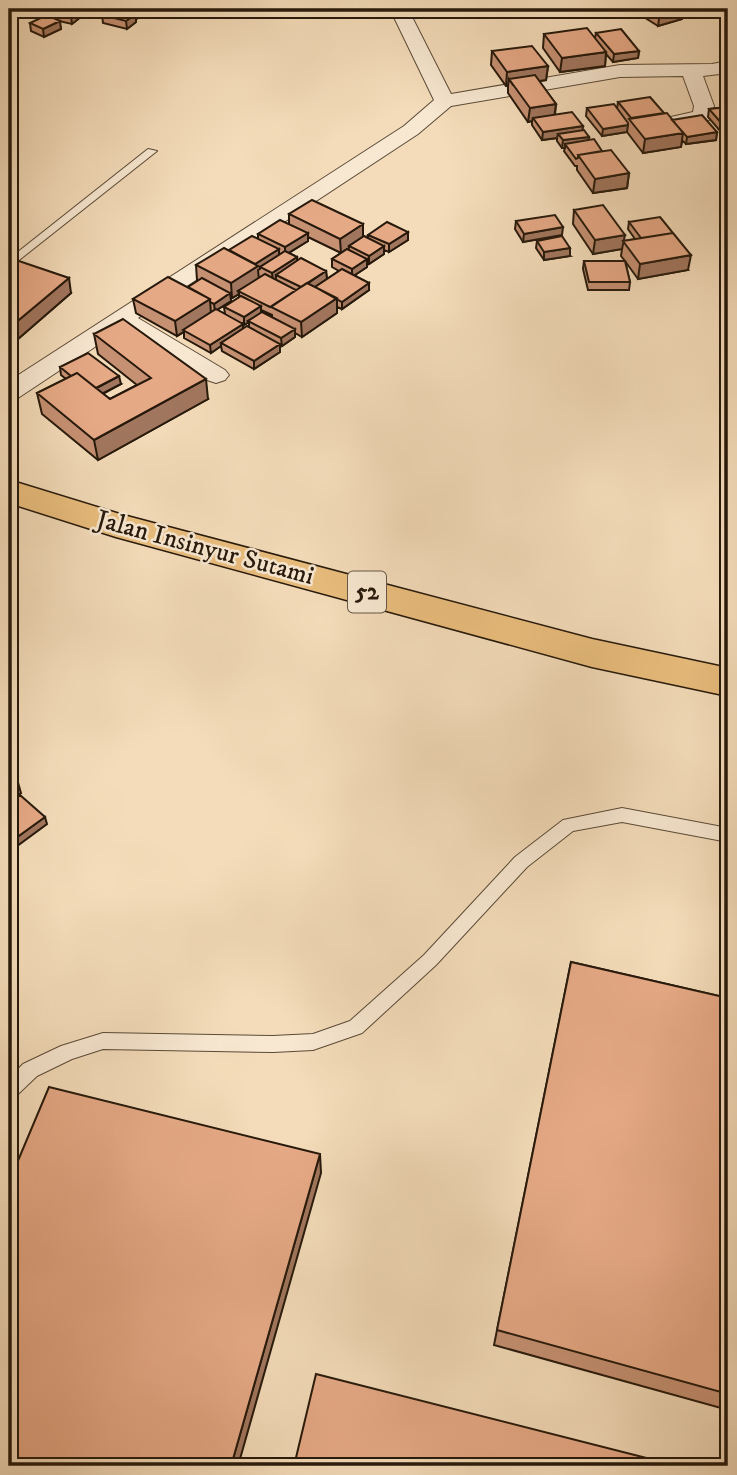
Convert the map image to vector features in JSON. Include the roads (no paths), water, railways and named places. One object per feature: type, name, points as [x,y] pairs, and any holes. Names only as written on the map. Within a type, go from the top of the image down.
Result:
[{"type":"highway","name":"Jalan Insinyur Sutami","points":[[9,491],[116,525],[592,653],[728,682]]},
{"type":"street","points":[[399,9],[444,101]]},
{"type":"street","points":[[9,392],[411,130],[444,101],[620,71],[691,71],[728,67]]},
{"type":"street","points":[[645,129],[702,116],[704,106],[691,71]]},
{"type":"street","points":[[122,319],[216,374]]},
{"type":"lane","points":[[9,265],[152,151]]},
{"type":"lane","points":[[9,1090],[30,1070],[68,1052],[103,1041],[273,1044],[313,1042],[356,1027],[430,960],[521,862],[569,825],[622,815],[728,835]]}]
